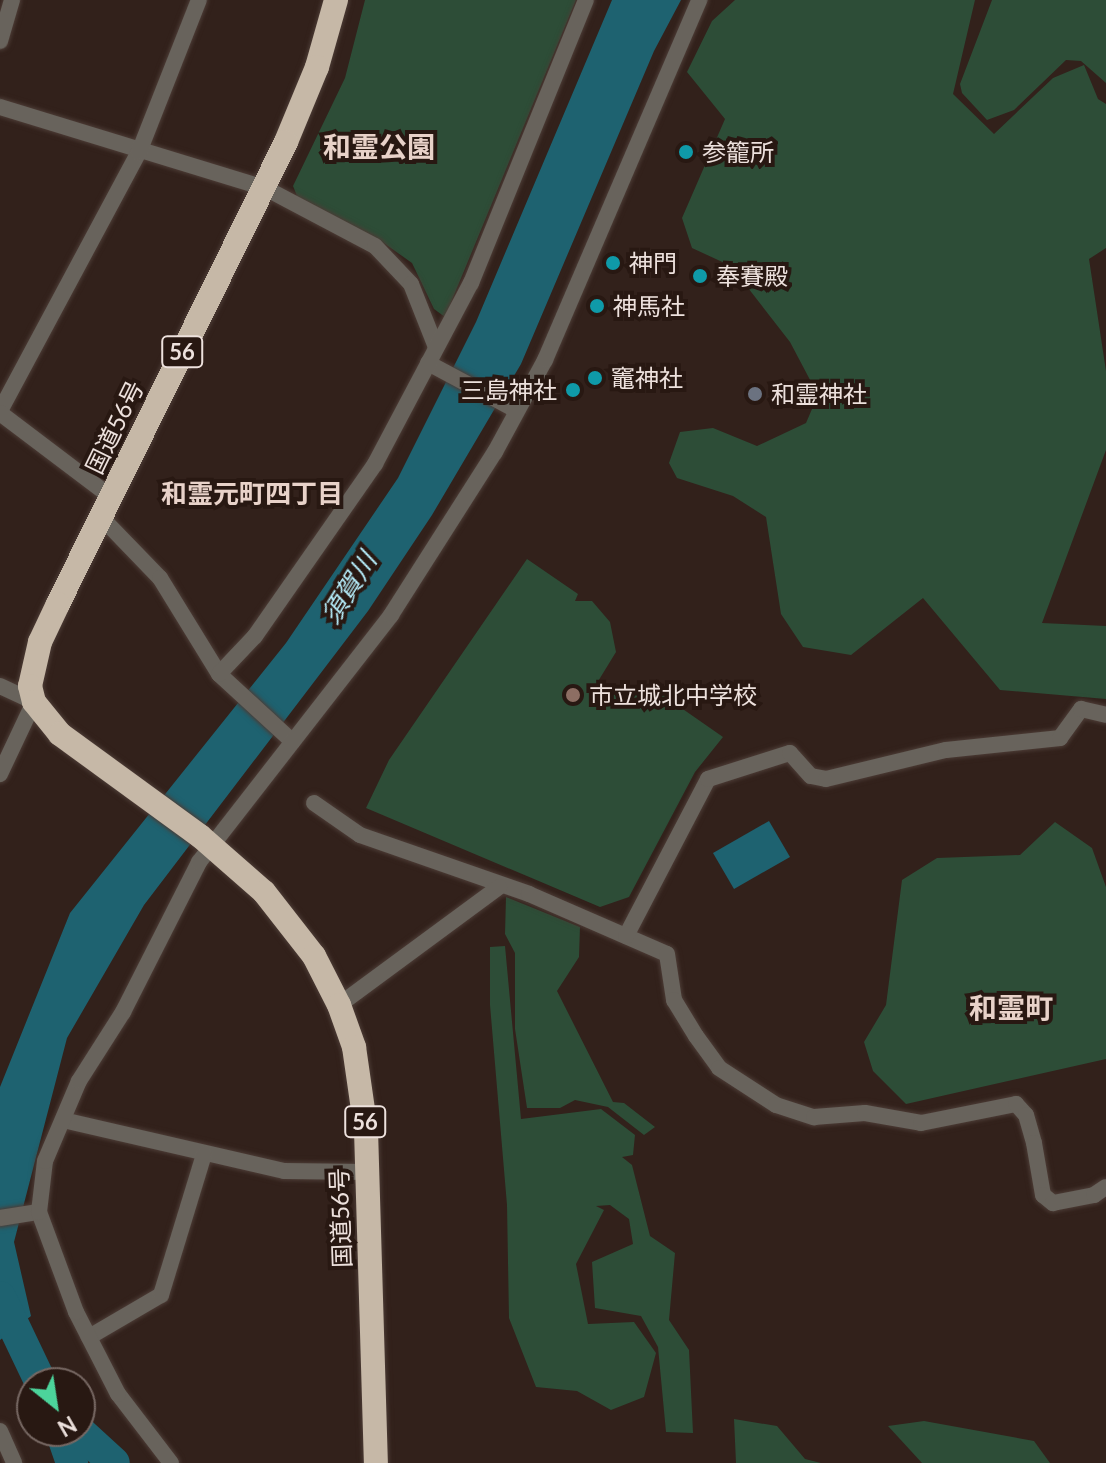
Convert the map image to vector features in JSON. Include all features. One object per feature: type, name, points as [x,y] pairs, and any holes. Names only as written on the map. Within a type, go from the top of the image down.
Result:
[{"type":"highway","name":"国道56号","points":[[34,702],[31,671],[40,642],[265,188],[317,67],[336,0]]},
{"type":"highway","name":"56","points":[[34,702],[60,734],[206,840]]},
{"type":"highway","name":"国道56号","points":[[206,840],[288,920],[339,1005],[362,1089],[376,1463]]},
{"type":"street","points":[[0,41],[12,0]]},
{"type":"street","points":[[199,0],[139,152],[0,412],[106,507],[160,578],[224,680],[290,739]]},
{"type":"street","points":[[224,680],[314,556],[375,464],[434,366],[436,347],[495,229],[586,0]]},
{"type":"street","points":[[171,1463],[118,1394],[34,1213],[45,1161],[79,1081],[123,1012],[206,840],[391,615],[479,479],[510,406],[545,360],[699,0]]},
{"type":"street","points":[[0,107],[139,152],[265,188],[375,246],[400,267],[436,347]]},
{"type":"street","points":[[434,366],[510,406]]},
{"type":"street","points":[[0,686],[34,702],[0,774]]},
{"type":"street","points":[[626,936],[708,779],[790,753],[811,776],[826,779],[946,750],[1060,738],[1081,709],[1106,715]]},
{"type":"street","points":[[314,803],[360,835],[447,862],[499,887],[529,894],[667,954],[674,1000],[719,1068],[776,1105],[814,1117],[865,1113],[921,1123],[1016,1104],[1026,1115],[1043,1195],[1053,1203],[1094,1195],[1106,1187]]},
{"type":"street","points":[[339,1005],[499,887]]},
{"type":"street","points":[[63,1120],[284,1171],[367,1172]]},
{"type":"street","points":[[89,1337],[161,1295],[204,1154]]},
{"type":"street","points":[[0,1218],[34,1213]]},
{"type":"street","points":[[0,1431],[14,1463]]},
{"type":"green space","name":"和霊公園","points":[[365,0],[576,0],[445,317],[434,309],[412,263],[378,239],[297,196],[293,186],[345,78]]},
{"type":"green space","points":[[735,0],[975,0],[953,94],[994,134],[1053,78],[1084,65],[1098,99],[1106,104],[1106,248],[1089,259],[1106,371],[1106,450],[1042,623],[1106,626],[1106,699],[1000,690],[923,598],[851,655],[803,647],[781,614],[766,517],[733,496],[677,478],[669,463],[680,432],[713,428],[757,446],[806,423],[818,395],[790,342],[731,266],[692,248],[682,218],[725,119],[687,72],[712,21]]},
{"type":"green space","points":[[992,0],[1106,0],[1106,83],[1081,61],[1066,60],[1014,110],[987,120],[962,93],[960,84]]},
{"type":"green space","points":[[527,559],[578,594],[575,601],[592,601],[610,622],[616,652],[597,683],[628,704],[644,682],[723,737],[695,772],[629,897],[600,907],[366,808],[389,760]]},
{"type":"green space","points":[[1055,822],[1092,848],[1106,887],[1106,1059],[906,1104],[873,1071],[864,1042],[886,1005],[902,880],[937,858],[1020,855]]},
{"type":"green space","points":[[506,897],[580,927],[579,957],[557,991],[613,1102],[624,1103],[655,1127],[644,1135],[608,1107],[575,1100],[560,1108],[527,1108],[515,1029],[515,953],[505,934]]},
{"type":"green space","points":[[505,946],[521,1119],[601,1109],[635,1135],[633,1155],[622,1157],[632,1165],[650,1236],[675,1253],[669,1320],[689,1350],[693,1433],[666,1432],[658,1347],[641,1316],[595,1308],[592,1262],[633,1244],[629,1219],[610,1205],[596,1206],[604,1210],[576,1264],[588,1324],[634,1322],[656,1353],[644,1397],[611,1410],[577,1391],[536,1387],[509,1318],[507,1205],[490,1005],[490,947]]},
{"type":"green space","points":[[734,1419],[777,1426],[805,1459],[821,1463],[736,1463]]},
{"type":"green space","points":[[924,1421],[1034,1441],[1050,1463],[922,1463],[888,1426]]},
{"type":"water","points":[[612,0],[681,0],[654,51],[521,364],[432,515],[368,611],[144,905],[67,1038],[14,1242],[31,1316],[0,1340],[0,1087],[70,913],[286,643],[398,478],[476,322]]},
{"type":"water","points":[[769,821],[790,857],[734,889],[713,853]]},
{"type":"waterway","name":"須賀川","points":[[0,1297],[33,1367]]},
{"type":"waterway","name":"須賀川","points":[[66,1447],[72,1463]]},
{"type":"waterway","points":[[96,1447],[114,1463]]},
{"type":"place","name":"参籠所","points":[[686,152]]},
{"type":"place","name":"神門","points":[[613,263]]},
{"type":"place","name":"奉賽殿","points":[[700,276]]},
{"type":"place","name":"神馬社","points":[[597,306]]},
{"type":"place","name":"竈神社","points":[[595,378]]},
{"type":"place","name":"三島神社","points":[[573,390]]},
{"type":"place","name":"和霊神社","points":[[755,394]]},
{"type":"place","name":"市立城北中学校","points":[[573,695]]},
{"type":"district","name":"和霊公園","points":[[379,146]]},
{"type":"district","name":"和霊元町四丁目","points":[[252,494]]},
{"type":"district","name":"和霊町","points":[[1011,1007]]}]
